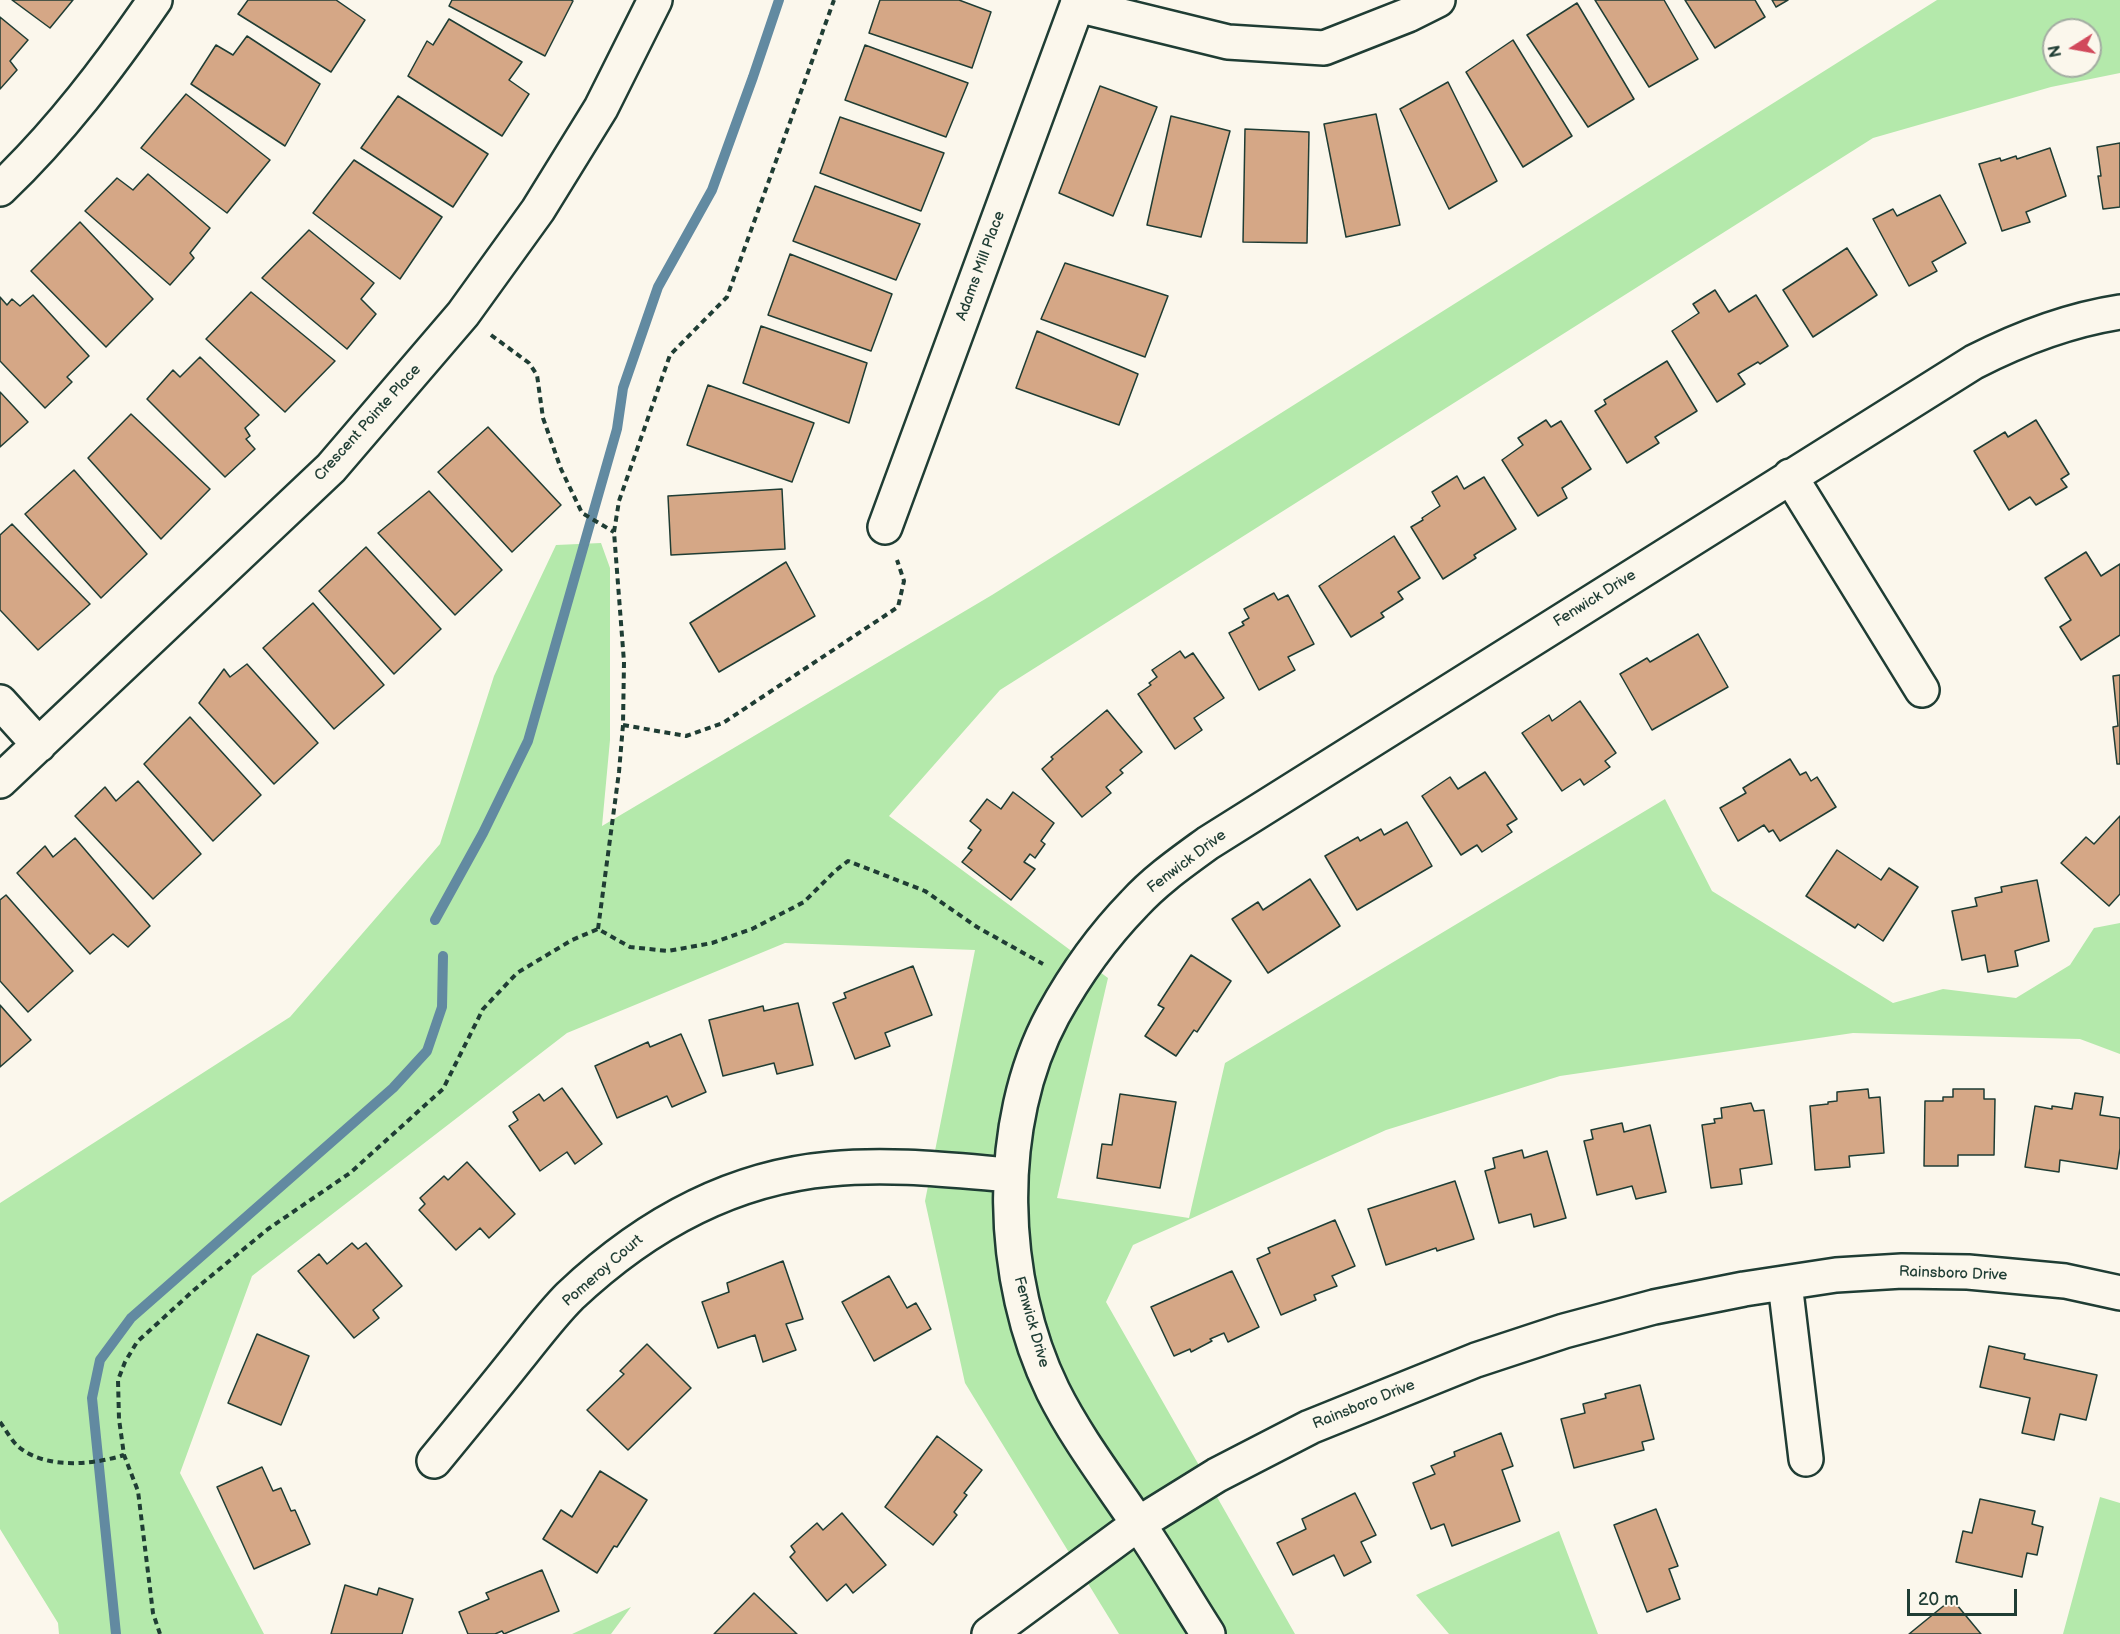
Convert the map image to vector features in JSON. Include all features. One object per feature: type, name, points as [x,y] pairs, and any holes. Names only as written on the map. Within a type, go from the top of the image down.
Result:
[{"type":"street","points":[[0,189],[27,164],[112,63],[155,0]]},
{"type":"street","name":"Crescent Pointe Place","points":[[0,781],[331,468],[463,314],[538,210],[601,108],[655,0]]},
{"type":"street","name":"Adams Mill Place","points":[[885,527],[1078,2],[1228,42],[1324,48],[1408,15],[1438,0]]},
{"type":"street","name":"Fenwick Drive","points":[[1208,1634],[1072,1426],[1052,1390],[1036,1353],[1015,1266],[1011,1223],[1011,1175],[1022,1103],[1036,1055],[1053,1016],[1105,936],[1135,902],[1168,872],[1208,843],[1974,362],[2040,332],[2120,312]]},
{"type":"street","points":[[1790,476],[1922,690]]},
{"type":"street","points":[[0,702],[39,745]]},
{"type":"street","name":"Pomeroy Court","points":[[434,1461],[569,1298],[622,1250],[651,1230],[682,1214],[754,1184],[791,1174],[829,1168],[894,1166],[1011,1175]]},
{"type":"street","name":"Rainsboro Drive","points":[[989,1634],[1138,1524],[1217,1475],[1310,1427],[1476,1360],[1564,1331],[1654,1307],[1744,1289],[1836,1275],[1902,1271],[1968,1272],[2065,1281],[2120,1293]]},
{"type":"street","points":[[1785,1283],[1806,1459]]},
{"type":"path","points":[[598,929],[623,725],[624,662],[614,532],[619,501],[669,354],[727,297],[834,0]]},
{"type":"path","points":[[463,314],[529,363],[537,375],[543,418],[550,440],[582,513],[614,532]]},
{"type":"path","points":[[623,725],[686,736],[723,723],[898,607],[904,581],[885,527]]},
{"type":"path","points":[[598,929],[630,946],[668,951],[712,943],[752,929],[804,902],[848,861],[925,891],[977,927],[1074,981]]},
{"type":"path","points":[[160,1634],[153,1613],[138,1491],[124,1455],[119,1419],[118,1380],[137,1342],[194,1290],[268,1230],[350,1173],[443,1089],[483,1009],[517,973],[572,940],[598,929]]},
{"type":"path","points":[[0,1422],[17,1446],[31,1455],[58,1462],[74,1462],[124,1455]]},
{"type":"green space","points":[[1937,0],[2120,0],[2120,73],[2102,77],[2102,18],[2042,18],[2042,78],[2095,78],[2051,87],[1873,138],[1000,690],[889,816],[1108,978],[1057,1198],[1189,1218],[1225,1063],[1665,799],[1712,891],[1893,1003],[1943,989],[2016,998],[2070,965],[2094,928],[2120,923],[2120,1054],[2080,1039],[1853,1033],[1560,1076],[1386,1130],[1133,1245],[1106,1302],[1295,1634],[1119,1634],[965,1383],[925,1201],[975,950],[785,943],[567,1033],[252,1276],[180,1473],[264,1634],[59,1634],[58,1623],[0,1529],[0,1203],[290,1017],[440,844],[494,676],[556,545],[601,543],[610,568],[610,740],[602,826],[992,595]]},
{"type":"green space","points":[[2100,1497],[2120,1503],[2120,1634],[2063,1634]]},
{"type":"green space","points":[[1559,1531],[1598,1634],[1449,1634],[1416,1595]]},
{"type":"green space","points":[[631,1607],[611,1634],[572,1634]]},
{"type":"building","points":[[12,0],[73,0],[50,28]]},
{"type":"building","points":[[248,0],[336,0],[365,20],[331,72],[238,14]]},
{"type":"building","points":[[452,0],[573,1],[545,56],[449,6]]},
{"type":"building","points":[[880,0],[959,0],[991,12],[972,68],[869,33]]},
{"type":"building","points":[[1595,0],[1664,0],[1698,59],[1649,87]]},
{"type":"building","points":[[1685,0],[1755,0],[1765,17],[1715,48]]},
{"type":"building","points":[[1772,0],[1788,0],[1776,7]]},
{"type":"building","points":[[1577,3],[1634,99],[1588,127],[1527,35]]},
{"type":"building","points":[[0,17],[28,40],[10,61],[17,70],[0,89]]},
{"type":"building","points":[[449,19],[522,62],[509,80],[529,94],[502,136],[408,76],[427,41],[433,45]]},
{"type":"building","points":[[247,36],[320,84],[285,146],[191,84],[216,45],[233,55]]},
{"type":"building","points":[[1513,40],[1572,136],[1523,167],[1466,72]]},
{"type":"building","points":[[865,45],[968,83],[946,137],[845,100]]},
{"type":"building","points":[[1448,82],[1497,181],[1449,209],[1400,109]]},
{"type":"building","points":[[1100,86],[1157,107],[1113,216],[1059,193]]},
{"type":"building","points":[[186,94],[270,160],[227,213],[141,148]]},
{"type":"building","points":[[398,96],[488,154],[453,207],[361,148]]},
{"type":"building","points":[[1376,114],[1400,225],[1346,237],[1324,124]]},
{"type":"building","points":[[1171,116],[1230,131],[1201,237],[1147,225]]},
{"type":"building","points":[[840,117],[944,153],[921,211],[820,173]]},
{"type":"building","points":[[1245,129],[1309,132],[1307,243],[1243,242]]},
{"type":"building","points":[[2120,143],[2120,207],[2103,209],[2097,147]]},
{"type":"building","points":[[2050,148],[2066,196],[2026,212],[2030,222],[2002,231],[1979,164],[2000,158],[2001,161],[2016,156],[2017,159]]},
{"type":"building","points":[[354,160],[442,217],[400,279],[313,213]]},
{"type":"building","points":[[148,174],[210,228],[190,253],[194,258],[170,285],[85,211],[117,178],[133,190]]},
{"type":"building","points":[[815,186],[920,224],[896,280],[793,241]]},
{"type":"building","points":[[1940,195],[1966,243],[1932,262],[1937,271],[1909,286],[1873,219],[1893,209],[1897,216]]},
{"type":"building","points":[[80,222],[153,299],[106,347],[31,271]]},
{"type":"building","points":[[309,230],[374,283],[361,299],[376,314],[347,349],[262,278]]},
{"type":"building","points":[[1847,248],[1877,295],[1813,337],[1783,290]]},
{"type":"building","points":[[790,254],[892,294],[871,351],[768,315]]},
{"type":"building","points":[[1065,263],[1168,296],[1145,357],[1041,319]]},
{"type":"building","points":[[1715,290],[1729,312],[1756,295],[1788,346],[1760,364],[1758,362],[1738,374],[1745,384],[1717,402],[1672,331],[1699,313],[1693,304]]},
{"type":"building","points":[[251,292],[335,361],[285,412],[206,339]]},
{"type":"building","points":[[33,295],[89,356],[67,377],[72,382],[45,408],[0,361],[0,297],[7,305],[12,299],[20,306]]},
{"type":"building","points":[[761,326],[867,363],[849,423],[743,383]]},
{"type":"building","points":[[1037,331],[1138,374],[1119,425],[1016,388]]},
{"type":"building","points":[[200,357],[259,415],[245,428],[250,436],[246,439],[255,449],[225,477],[147,399],[173,370],[180,377]]},
{"type":"building","points":[[1667,361],[1697,411],[1655,437],[1659,443],[1627,463],[1595,411],[1606,404],[1604,400]]},
{"type":"building","points":[[708,385],[814,423],[792,482],[687,445]]},
{"type":"building","points":[[0,392],[28,422],[0,447]]},
{"type":"building","points":[[131,414],[210,489],[161,539],[88,458]]},
{"type":"building","points":[[1546,420],[1551,427],[1561,421],[1591,469],[1562,488],[1567,498],[1538,516],[1502,460],[1523,445],[1518,438]]},
{"type":"building","points":[[2036,420],[2069,474],[2061,479],[2067,487],[2036,505],[2030,497],[2009,510],[1974,451],[2005,432],[2008,437]]},
{"type":"building","points":[[488,427],[561,505],[512,552],[438,472]]},
{"type":"building","points":[[74,470],[147,554],[101,598],[25,514]]},
{"type":"building","points":[[1457,476],[1464,489],[1484,477],[1516,529],[1474,555],[1476,558],[1443,579],[1411,527],[1440,506],[1432,492]]},
{"type":"building","points":[[782,489],[785,549],[671,555],[668,496]]},
{"type":"building","points":[[429,491],[502,570],[455,615],[378,533]]},
{"type":"building","points":[[12,524],[90,604],[38,650],[0,610],[0,535]]},
{"type":"building","points":[[1394,536],[1420,578],[1398,592],[1403,599],[1381,613],[1384,617],[1351,637],[1319,586]]},
{"type":"building","points":[[366,547],[441,629],[394,674],[319,591]]},
{"type":"building","points":[[2086,552],[2101,576],[2120,564],[2120,635],[2081,660],[2060,627],[2071,620],[2045,578]]},
{"type":"building","points":[[786,562],[815,616],[719,672],[690,623]]},
{"type":"building","points":[[1274,593],[1278,600],[1288,595],[1314,644],[1288,657],[1295,670],[1259,690],[1229,633],[1244,625],[1242,622],[1249,618],[1244,609]]},
{"type":"building","points":[[313,603],[384,685],[334,729],[263,648]]},
{"type":"building","points":[[1698,634],[1728,687],[1652,730],[1620,674],[1647,658],[1650,662]]},
{"type":"building","points":[[1180,651],[1185,658],[1193,653],[1224,698],[1194,718],[1202,730],[1175,749],[1138,694],[1151,685],[1149,683],[1157,677],[1152,670]]},
{"type":"building","points":[[247,664],[318,743],[274,784],[199,703],[224,669],[230,677]]},
{"type":"building","points":[[2120,675],[2120,764],[2117,764],[2113,727],[2118,726],[2113,676]]},
{"type":"building","points":[[1580,701],[1616,753],[1605,761],[1610,767],[1584,785],[1580,779],[1562,791],[1522,733],[1549,715],[1552,721]]},
{"type":"building","points":[[1107,710],[1142,752],[1120,770],[1123,773],[1106,787],[1111,793],[1082,817],[1042,769],[1053,759],[1051,757]]},
{"type":"building","points":[[190,717],[261,795],[213,841],[144,764]]},
{"type":"building","points":[[1790,759],[1800,775],[1806,772],[1811,781],[1817,777],[1836,807],[1780,841],[1773,830],[1769,832],[1764,825],[1738,841],[1720,808],[1746,793],[1743,788]]},
{"type":"building","points":[[1485,772],[1517,819],[1507,825],[1512,832],[1482,852],[1477,845],[1461,855],[1422,796],[1450,777],[1458,789]]},
{"type":"building","points":[[138,781],[201,854],[153,899],[75,816],[105,787],[116,801]]},
{"type":"building","points":[[1013,792],[1054,823],[1041,841],[1045,844],[1035,858],[1030,854],[1024,862],[1035,869],[1011,900],[962,862],[972,850],[968,848],[981,830],[970,821],[987,799],[1001,809]]},
{"type":"building","points":[[2120,816],[2120,894],[2109,906],[2061,863],[2086,837],[2094,844]]},
{"type":"building","points":[[1407,822],[1432,866],[1357,910],[1325,856],[1358,837],[1360,841],[1381,829],[1384,835]]},
{"type":"building","points":[[75,838],[150,926],[128,947],[113,934],[90,954],[17,873],[45,846],[53,857]]},
{"type":"building","points":[[1837,850],[1881,880],[1889,868],[1918,887],[1883,941],[1858,924],[1855,928],[1806,896]]},
{"type":"building","points":[[1310,879],[1340,926],[1268,973],[1232,919],[1258,902],[1263,910]]},
{"type":"building","points":[[2037,880],[2049,941],[2015,951],[2018,966],[1988,972],[1985,955],[1962,960],[1952,911],[1977,906],[1975,898],[2002,892],[2001,887]]},
{"type":"building","points":[[6,895],[73,971],[28,1012],[0,981],[0,900]]},
{"type":"building","points":[[1191,955],[1231,981],[1197,1032],[1194,1030],[1176,1056],[1145,1036],[1164,1008],[1158,1005]]},
{"type":"building","points":[[913,966],[932,1015],[885,1033],[890,1046],[855,1059],[833,1003],[846,998],[844,993]]},
{"type":"building","points":[[798,1003],[813,1065],[777,1074],[774,1063],[723,1076],[709,1020],[763,1006],[764,1011]]},
{"type":"building","points":[[0,1005],[31,1040],[0,1067]]},
{"type":"building","points":[[681,1034],[706,1092],[672,1107],[667,1096],[617,1118],[595,1066],[648,1042],[650,1047]]},
{"type":"building","points":[[562,1088],[602,1144],[575,1164],[567,1152],[540,1171],[509,1126],[518,1120],[513,1112],[539,1094],[544,1101]]},
{"type":"building","points":[[1868,1089],[1869,1098],[1880,1097],[1884,1153],[1849,1156],[1850,1167],[1815,1170],[1810,1106],[1837,1101],[1837,1092]]},
{"type":"building","points":[[1953,1089],[1984,1089],[1984,1099],[1995,1099],[1994,1155],[1958,1155],[1958,1166],[1924,1166],[1925,1101],[1943,1101],[1943,1097],[1953,1097]]},
{"type":"building","points":[[2075,1093],[2103,1097],[2100,1115],[2120,1118],[2117,1169],[2060,1160],[2059,1172],[2025,1167],[2035,1106],[2072,1109]]},
{"type":"building","points":[[1120,1094],[1176,1102],[1160,1188],[1097,1178],[1102,1144],[1112,1145]]},
{"type":"building","points":[[1751,1103],[1754,1111],[1764,1110],[1772,1164],[1740,1169],[1742,1184],[1711,1188],[1702,1125],[1715,1123],[1714,1119],[1722,1118],[1721,1108]]},
{"type":"building","points":[[1622,1123],[1624,1132],[1650,1125],[1666,1192],[1636,1199],[1632,1186],[1597,1195],[1584,1141],[1593,1139],[1591,1130]]},
{"type":"building","points":[[1522,1150],[1524,1158],[1547,1151],[1566,1218],[1534,1227],[1531,1214],[1499,1223],[1485,1171],[1495,1168],[1493,1158]]},
{"type":"building","points":[[467,1162],[515,1214],[489,1238],[480,1228],[456,1250],[419,1210],[425,1204],[420,1198],[444,1176],[448,1180]]},
{"type":"building","points":[[1455,1181],[1474,1239],[1437,1251],[1436,1248],[1386,1265],[1368,1209]]},
{"type":"building","points":[[1335,1220],[1355,1266],[1332,1276],[1337,1286],[1314,1295],[1316,1300],[1281,1315],[1257,1259],[1270,1253],[1268,1248]]},
{"type":"building","points":[[352,1243],[358,1249],[366,1243],[402,1286],[373,1310],[379,1318],[354,1338],[298,1271],[319,1254],[327,1264]]},
{"type":"building","points":[[783,1261],[803,1319],[786,1324],[796,1350],[763,1362],[755,1335],[718,1348],[702,1302],[729,1292],[727,1283]]},
{"type":"building","points":[[1232,1271],[1259,1327],[1228,1342],[1224,1333],[1191,1352],[1190,1349],[1174,1356],[1151,1307]]},
{"type":"building","points":[[889,1276],[907,1308],[916,1303],[931,1329],[874,1361],[842,1302]]},
{"type":"building","points":[[257,1334],[309,1356],[281,1425],[228,1403]]},
{"type":"building","points":[[647,1344],[691,1388],[628,1450],[587,1410],[624,1374],[620,1371]]},
{"type":"building","points":[[1989,1346],[2025,1354],[2024,1359],[2097,1375],[2086,1420],[2060,1414],[2054,1440],[2022,1433],[2030,1398],[1980,1387]]},
{"type":"building","points":[[1640,1385],[1654,1439],[1642,1442],[1644,1450],[1574,1468],[1561,1419],[1585,1413],[1583,1404],[1606,1398],[1605,1394]]},
{"type":"building","points":[[1501,1433],[1513,1466],[1502,1470],[1520,1521],[1452,1546],[1444,1524],[1431,1529],[1413,1483],[1435,1474],[1431,1466],[1455,1456],[1454,1452]]},
{"type":"building","points":[[937,1436],[982,1470],[964,1493],[967,1495],[954,1512],[957,1515],[933,1545],[885,1507]]},
{"type":"building","points":[[262,1467],[273,1491],[281,1488],[291,1511],[295,1510],[310,1544],[254,1569],[217,1487]]},
{"type":"building","points":[[600,1471],[647,1500],[617,1547],[614,1546],[597,1573],[543,1539],[561,1510],[572,1517]]},
{"type":"building","points":[[1355,1493],[1376,1535],[1361,1542],[1371,1562],[1344,1576],[1334,1555],[1293,1575],[1277,1543],[1306,1529],[1302,1519]]},
{"type":"building","points":[[1980,1499],[2035,1511],[2032,1524],[2043,1527],[2037,1555],[2027,1553],[2022,1577],[1956,1562],[1963,1531],[1972,1533]]},
{"type":"building","points":[[1656,1509],[1678,1566],[1669,1569],[1680,1599],[1647,1612],[1614,1525]]},
{"type":"building","points":[[842,1513],[886,1565],[853,1593],[846,1584],[827,1601],[790,1557],[795,1552],[791,1546],[817,1523],[823,1530]]},
{"type":"building","points":[[542,1570],[559,1611],[504,1634],[502,1631],[495,1634],[468,1634],[459,1612],[489,1599],[486,1593]]},
{"type":"building","points":[[345,1585],[377,1595],[379,1588],[413,1599],[402,1634],[331,1634]]},
{"type":"building","points":[[754,1593],[797,1634],[714,1634]]},
{"type":"building","points":[[1952,1599],[1981,1634],[1909,1634]]},
{"type":"waterway","points":[[435,920],[483,833],[528,741],[617,429],[623,388],[658,287],[712,190],[779,0]]},
{"type":"waterway","points":[[116,1634],[92,1398],[100,1360],[131,1318],[393,1088],[427,1051],[442,1007],[443,956]]}]
